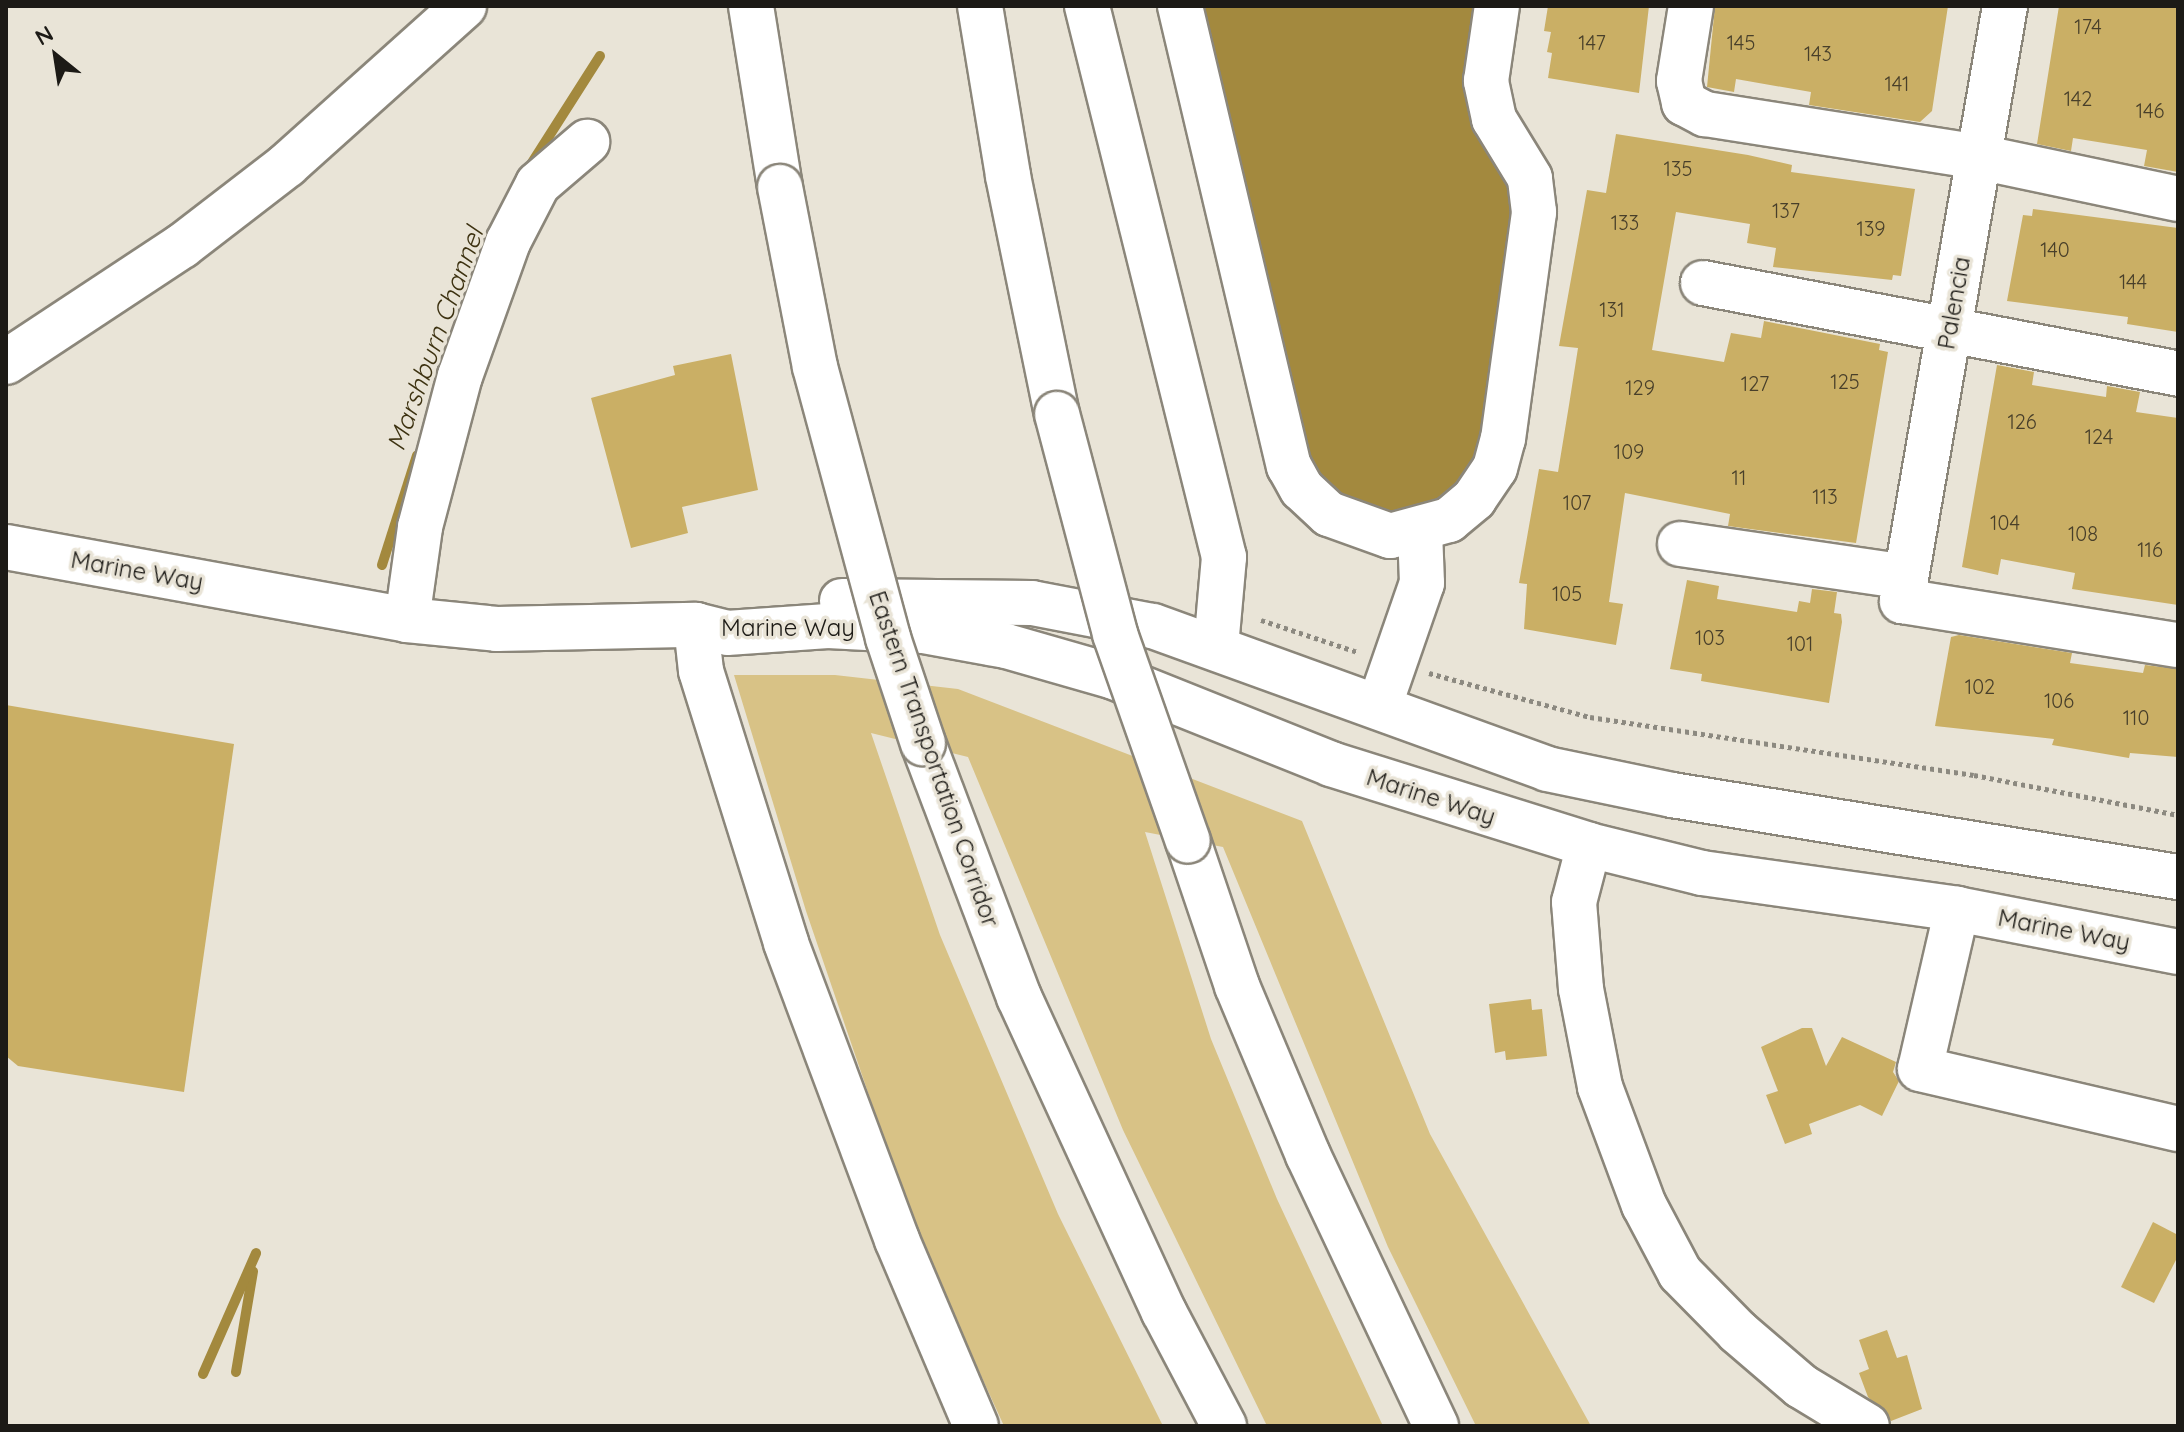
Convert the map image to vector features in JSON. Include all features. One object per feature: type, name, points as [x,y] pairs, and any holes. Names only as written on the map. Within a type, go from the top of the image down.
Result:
[{"type":"main road","points":[[6,362],[182,246],[287,165],[464,6]]},
{"type":"main road","name":"Eastern Transportation Corridor","points":[[751,6],[780,187],[815,367],[888,638],[923,743],[1019,997],[1164,1312],[1224,1426]]},
{"type":"main road","points":[[980,6],[1008,176],[1057,414],[1115,634],[1237,986],[1308,1155],[1436,1426]]},
{"type":"main road","points":[[1087,6],[1224,557],[1218,627]]},
{"type":"main road","points":[[1180,6],[1289,466],[1302,489],[1329,514],[1390,536],[1420,532],[1449,520],[1474,499],[1495,468],[1505,424],[1534,212],[1530,178],[1494,119],[1486,81],[1497,6]]},
{"type":"main road","points":[[1691,6],[1679,81],[1684,103],[1705,114],[1979,157],[2178,199]]},
{"type":"main road","name":"Palencia","points":[[1904,589],[2005,6]]},
{"type":"main road","points":[[407,620],[420,527],[460,376],[508,242],[538,184],[587,142]]},
{"type":"main road","points":[[1703,283],[1824,302],[1949,332],[2178,374]]},
{"type":"main road","points":[[1379,707],[1422,583],[1420,532]]},
{"type":"main road","points":[[1680,544],[2178,645]]},
{"type":"main road","name":"Marine Way","points":[[6,547],[407,620],[512,629],[696,625],[727,633],[828,626],[924,631],[1006,646],[1114,677],[1331,764],[1589,845],[1702,873],[1957,909],[2178,952]]},
{"type":"main road","name":"Marine Way","points":[[696,625],[727,609],[921,598],[1032,603],[1153,626],[1218,627],[1379,707],[1547,769],[1672,795],[2178,877]]},
{"type":"main road","points":[[696,625],[701,671],[786,943],[897,1240],[976,1426]]},
{"type":"main road","points":[[1589,845],[1574,902],[1581,989],[1600,1087],[1644,1205],[1680,1273],[1738,1332],[1801,1386],[1867,1426]]},
{"type":"main road","points":[[1957,909],[1920,1069],[2178,1129]]},
{"type":"path","points":[[1218,627],[1396,663],[1590,717],[1974,775],[2178,815]]},
{"type":"shaded area","points":[[1193,6],[1482,6],[1520,201],[1488,454],[1466,489],[1426,515],[1354,511],[1308,473]]},
{"type":"shaded area","points":[[734,675],[835,675],[958,689],[1302,821],[1430,1134],[1591,1426],[1476,1426],[1388,1247],[1223,847],[1145,832],[1211,1039],[1277,1199],[1383,1426],[1267,1426],[1123,1130],[968,757],[871,733],[940,935],[1058,1214],[1163,1426],[1004,1426],[916,1233],[806,911]]},
{"type":"building","points":[[1548,6],[1649,6],[1639,93],[1548,78],[1552,53],[1547,52],[1551,32],[1544,31]]},
{"type":"building","points":[[1715,6],[1948,6],[1932,111],[1920,122],[1809,105],[1811,92],[1736,79],[1734,92],[1707,87]]},
{"type":"building","points":[[2059,6],[2178,6],[2178,172],[2144,166],[2147,150],[2073,138],[2071,151],[2037,144]]},
{"type":"building","points":[[1616,134],[1748,155],[1792,165],[1791,172],[1915,189],[1901,276],[1893,275],[1892,280],[1773,267],[1776,248],[1747,243],[1750,224],[1676,212],[1652,350],[1724,362],[1731,333],[1761,338],[1764,321],[1880,344],[1879,350],[1888,352],[1856,543],[1728,526],[1730,514],[1625,493],[1609,602],[1623,604],[1616,645],[1524,629],[1527,584],[1519,583],[1539,469],[1558,472],[1578,348],[1559,346],[1587,190],[1606,193]]},
{"type":"building","points":[[2033,209],[2178,228],[2178,332],[2127,324],[2128,317],[2007,301],[2023,215],[2032,216]]},
{"type":"building","points":[[731,354],[758,490],[682,507],[688,533],[631,548],[591,398],[675,375],[673,366]]},
{"type":"building","points":[[1997,365],[2034,372],[2032,385],[2106,397],[2107,386],[2140,392],[2136,412],[2178,418],[2178,605],[2072,589],[2075,573],[2001,559],[1998,575],[1962,567]]},
{"type":"building","points":[[1687,580],[1719,586],[1717,599],[1797,612],[1799,601],[1810,603],[1812,589],[1837,592],[1834,613],[1841,614],[1842,622],[1829,703],[1701,681],[1702,674],[1670,669]]},
{"type":"building","points":[[1959,635],[2072,653],[2070,663],[2143,673],[2145,665],[2178,669],[2178,757],[2130,753],[2129,758],[2052,745],[2054,739],[1935,726],[1951,637]]},
{"type":"building","points":[[6,705],[234,744],[184,1092],[18,1066],[6,1056]]},
{"type":"building","points":[[1531,999],[1532,1010],[1542,1009],[1547,1056],[1506,1060],[1505,1051],[1495,1053],[1489,1004]]},
{"type":"building","points":[[1802,1028],[1812,1028],[1826,1066],[1842,1037],[1896,1062],[1893,1072],[1899,1081],[1882,1116],[1860,1105],[1809,1124],[1812,1134],[1785,1144],[1766,1095],[1778,1091],[1761,1047]]},
{"type":"building","points":[[2153,1222],[2178,1235],[2178,1256],[2154,1303],[2121,1287]]},
{"type":"building","points":[[1887,1330],[1897,1358],[1907,1355],[1922,1409],[1891,1421],[1868,1397],[1859,1373],[1869,1369],[1859,1340]]},
{"type":"waterway","name":"Marshburn Channel","points":[[528,169],[600,56]]},
{"type":"waterway","name":"Marshburn Channel","points":[[382,565],[417,455]]},
{"type":"waterway","points":[[203,1374],[256,1253]]},
{"type":"waterway","name":"Marshburn Channel","points":[[236,1372],[253,1271]]}]
